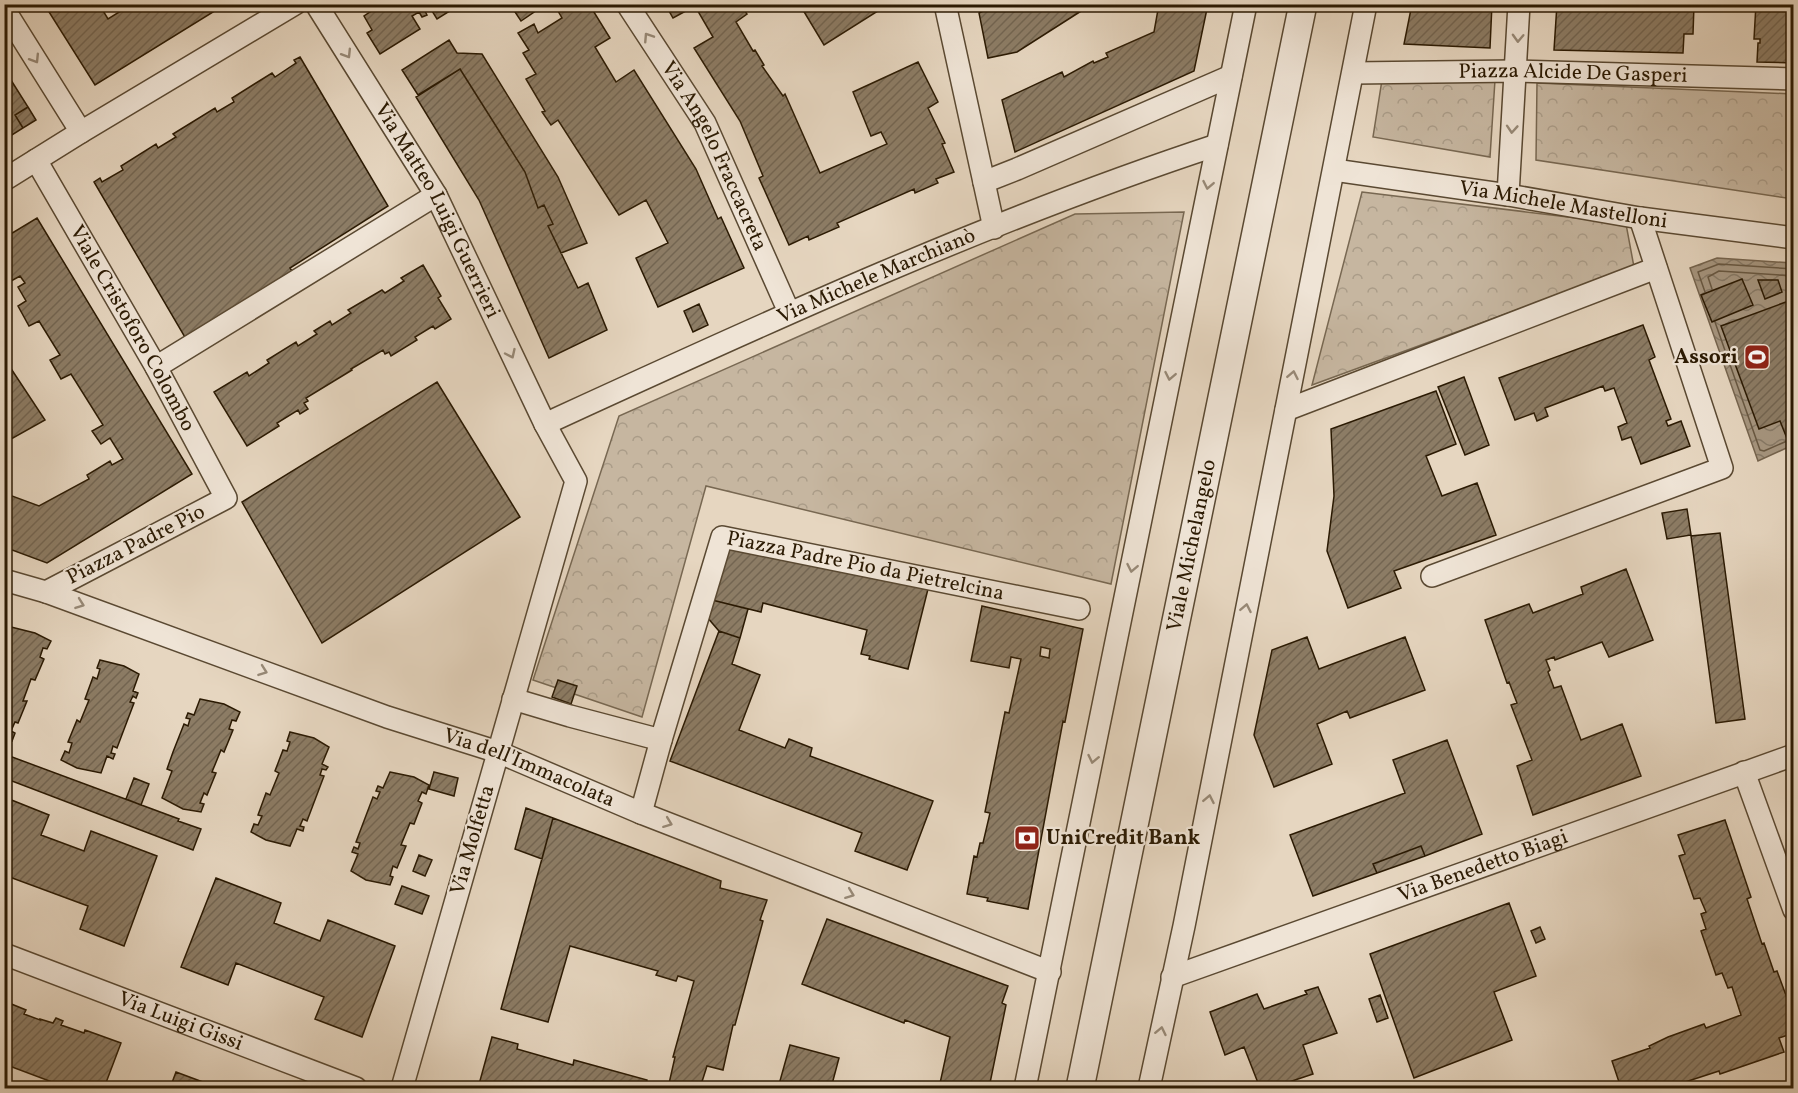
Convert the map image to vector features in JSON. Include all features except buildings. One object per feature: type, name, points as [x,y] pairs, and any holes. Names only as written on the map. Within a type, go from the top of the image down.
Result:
[{"type":"street","points":[[4,180],[294,4]]},
{"type":"street","name":"Via Matteo Luigi Guerrieri","points":[[316,4],[436,195],[545,424]]},
{"type":"street","name":"Via Angelo Fraccacreta","points":[[627,4],[705,123],[789,312]]},
{"type":"street","points":[[945,4],[994,228]]},
{"type":"street","points":[[1025,1089],[1246,4]]},
{"type":"street","name":"Viale Michelangelo","points":[[1080,1089],[1303,4]]},
{"type":"street","points":[[1149,1089],[1184,926],[1366,4]]},
{"type":"street","points":[[1508,195],[1519,4]]},
{"type":"street","points":[[4,9],[81,132]]},
{"type":"street","name":"Piazza Alcide De Gasperi","points":[[1353,73],[1516,71],[1794,79]]},
{"type":"street","points":[[984,182],[1231,76]]},
{"type":"street","name":"Via Michele Marchianò","points":[[545,424],[789,312],[1150,167],[1217,145]]},
{"type":"street","name":"Viale Cristoforo Colombo","points":[[36,160],[156,367],[226,498]]},
{"type":"street","name":"Via Michele Mastelloni","points":[[1334,170],[1508,195],[1640,218],[1794,238]]},
{"type":"street","points":[[156,367],[436,195]]},
{"type":"street","points":[[1432,576],[1722,468],[1640,218]]},
{"type":"street","points":[[1286,410],[1656,268]]},
{"type":"street","name":"Via Molfetta","points":[[402,1089],[576,481],[545,424]]},
{"type":"street","name":"Piazza Padre Pio","points":[[46,592],[226,498]]},
{"type":"street","name":"Piazza Padre Pio da Pietrelcina","points":[[641,813],[722,537],[1079,609]]},
{"type":"street","name":"Via dell'Immacolata","points":[[4,580],[46,592],[387,717],[498,752],[641,813],[1050,972]]},
{"type":"street","points":[[513,699],[661,740]]},
{"type":"street","name":"Via Benedetto Biagi","points":[[1172,977],[1794,755]]},
{"type":"street","points":[[1744,772],[1794,910]]},
{"type":"street","name":"Via Luigi Gissi","points":[[4,954],[356,1089]]},
{"type":"green space","points":[[1382,80],[1495,80],[1490,157],[1373,137]]},
{"type":"green space","points":[[1537,83],[1793,94],[1793,199],[1536,160]]},
{"type":"green space","points":[[1362,192],[1626,224],[1634,267],[1312,385]]},
{"type":"green space","points":[[1184,212],[1111,584],[706,486],[642,717],[533,680],[619,416],[1075,214]]},
{"type":"water","name":"Assori","points":[[1717,258],[1793,263],[1793,445],[1758,461],[1690,268]]},
{"type":"place","name":"Assori","points":[[1757,357]]},
{"type":"place","name":"UniCredit Bank","points":[[1027,838]]}]
